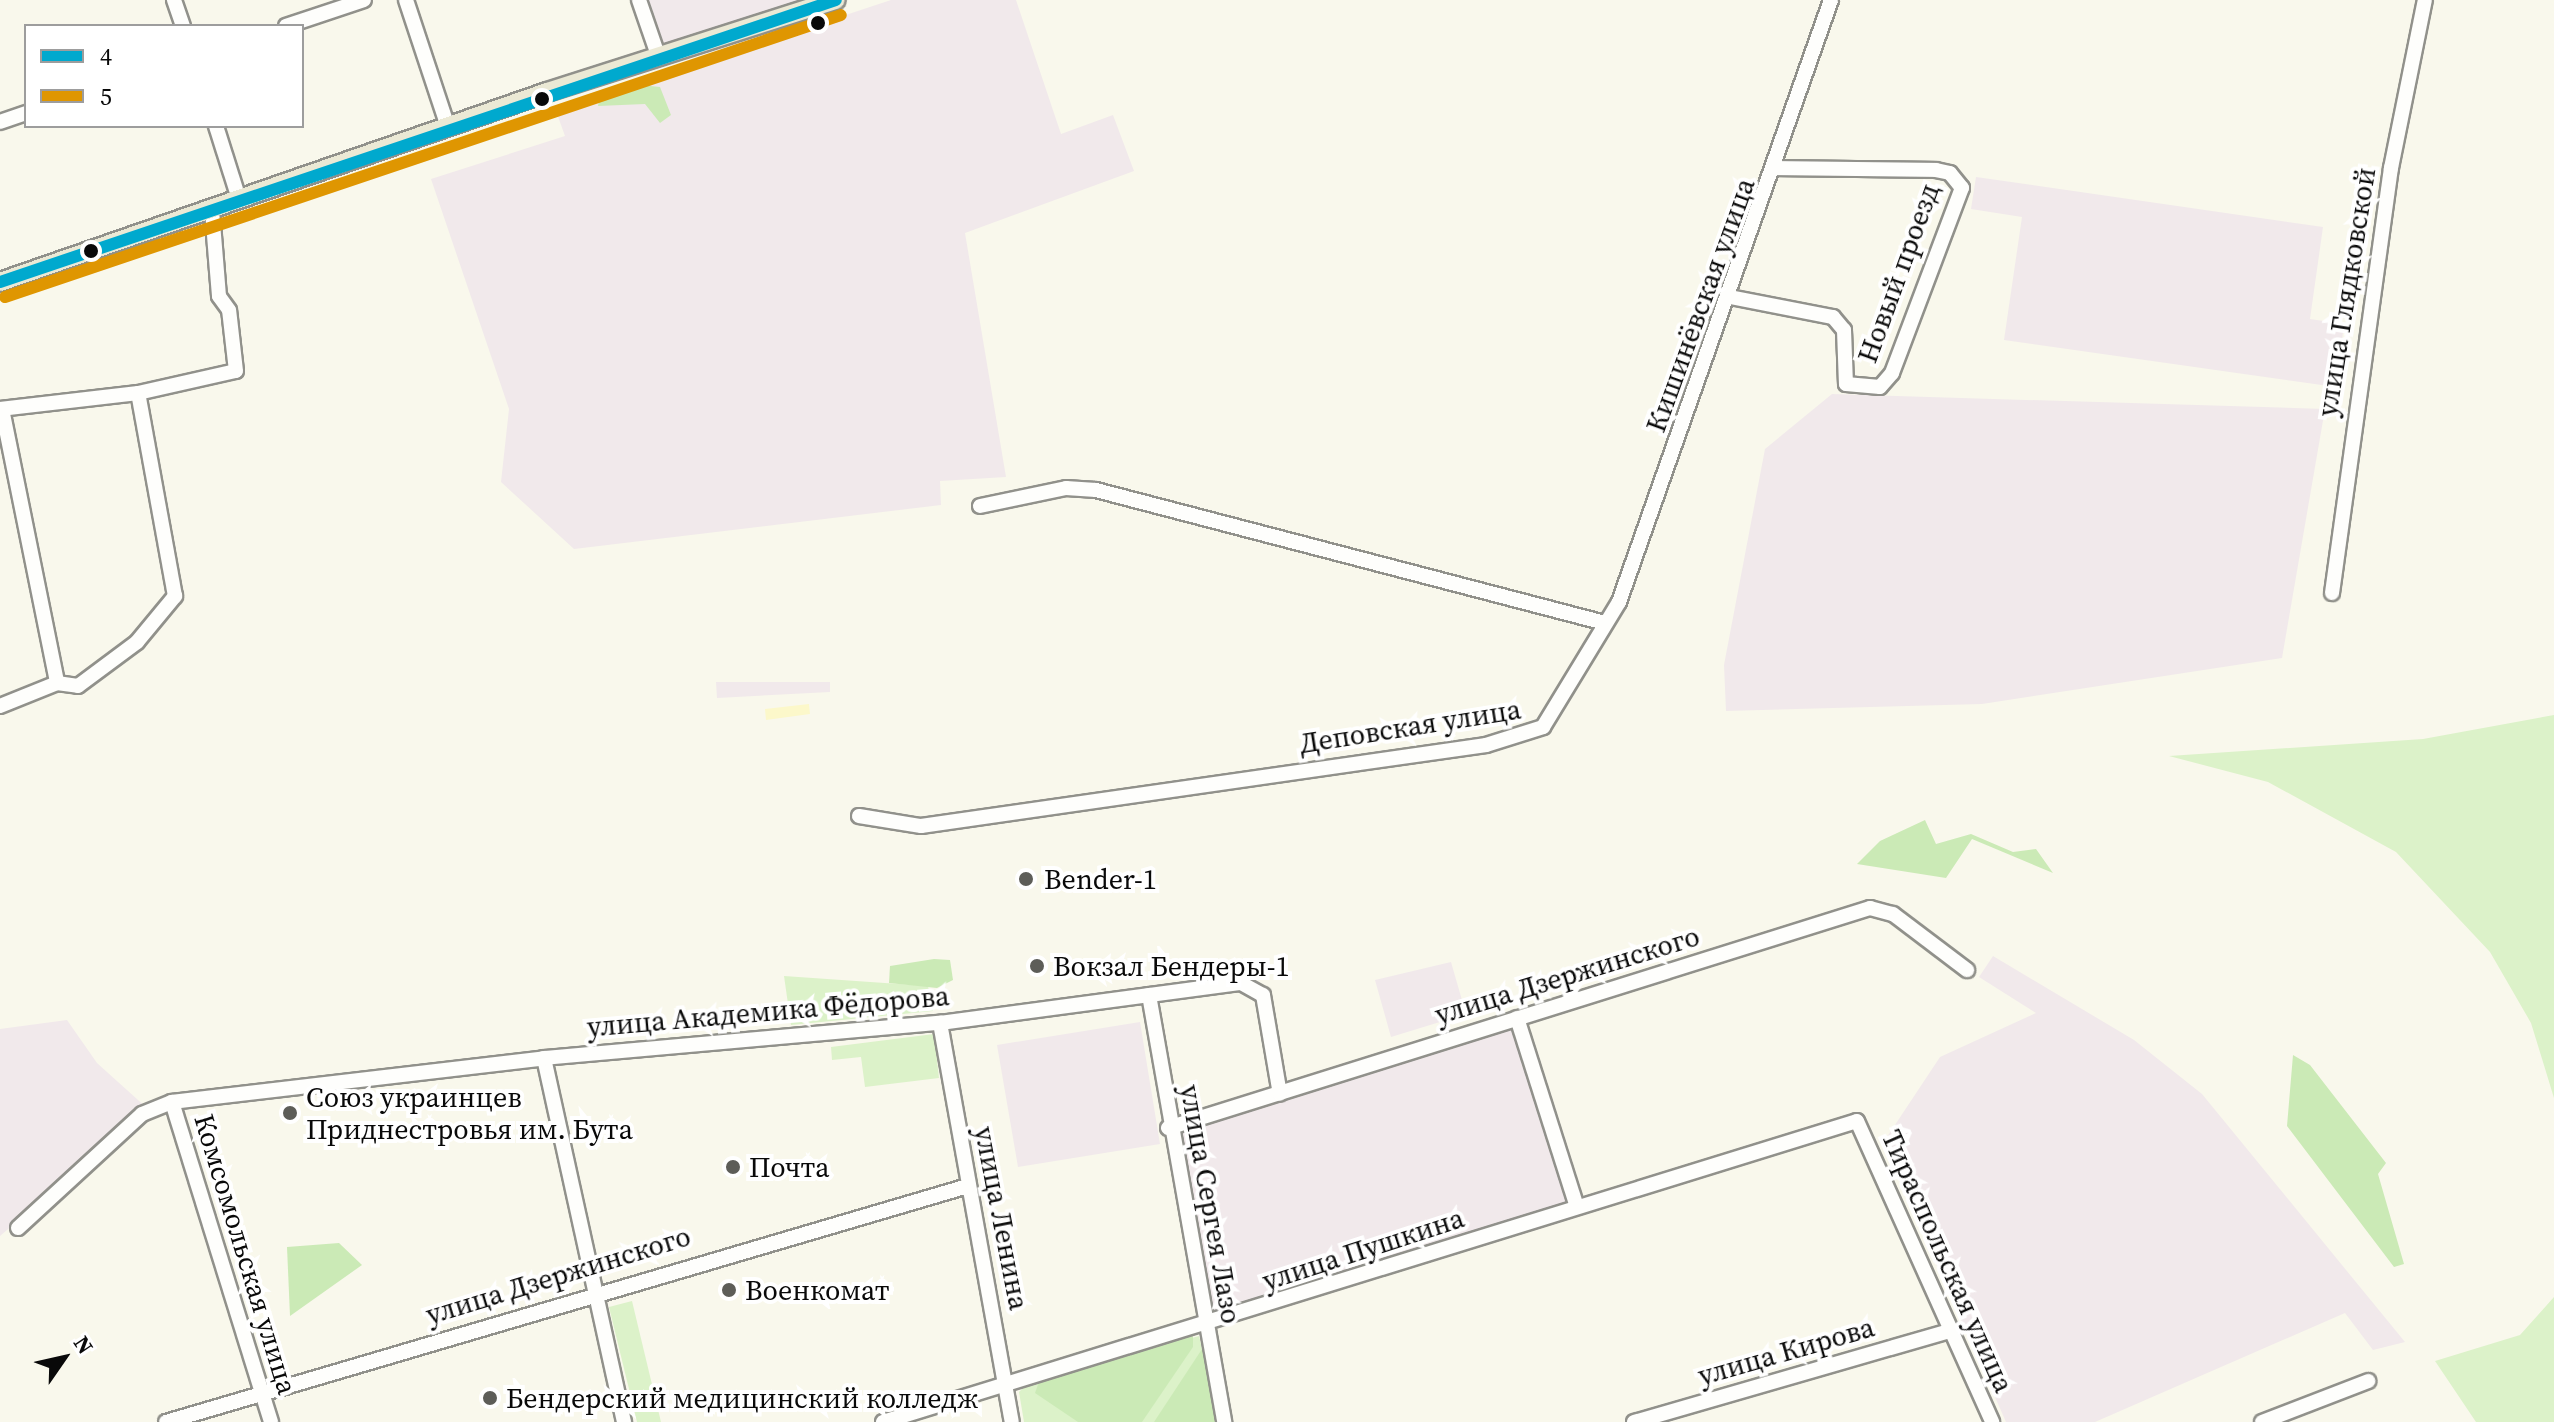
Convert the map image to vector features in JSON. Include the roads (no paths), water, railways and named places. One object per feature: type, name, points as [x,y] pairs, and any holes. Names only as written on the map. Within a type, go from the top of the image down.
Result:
[{"type":"main road","points":[[0,282],[448,127],[836,0]]},
{"type":"street","points":[[174,0],[182,24]]},
{"type":"street","points":[[292,24],[364,0]]},
{"type":"street","points":[[406,0],[448,127]]},
{"type":"street","points":[[639,0],[659,58]]},
{"type":"street","name":"Кишинёвская улица","points":[[1605,623],[1619,602],[1777,168],[1831,0]]},
{"type":"street","name":"улица Глядковской","points":[[2332,593],[2391,168],[2425,0]]},
{"type":"street","points":[[0,122],[24,114]]},
{"type":"street","points":[[217,128],[239,199]]},
{"type":"street","name":"Новый проезд","points":[[1730,297],[1840,322],[1846,384],[1871,389],[1892,373],[1962,188],[1936,170],[1777,168]]},
{"type":"street","points":[[57,683],[1,409],[138,393],[236,371],[229,310],[219,296],[212,210]]},
{"type":"street","points":[[0,706],[57,683],[78,686],[137,642],[175,596],[138,393]]},
{"type":"street","points":[[980,506],[1074,486],[1096,490],[1605,623]]},
{"type":"street","name":"Деповская улица","points":[[859,816],[921,826],[1524,738],[1543,727],[1591,658],[1605,623]]},
{"type":"street","name":"улица Дзержинского","points":[[1168,1128],[1870,908],[1893,914],[1967,970]]},
{"type":"street","name":"улица Академика Фёдорова","points":[[18,1228],[142,1114],[172,1102],[544,1058],[940,1023],[1149,995],[1254,985],[1266,1004],[1280,1094]]},
{"type":"street","name":"улица Сергея Лазо","points":[[1149,995],[1168,1128],[1224,1422]]},
{"type":"street","points":[[1517,1018],[1577,1207]]},
{"type":"street","name":"улица Ленина","points":[[940,1023],[1012,1422]]},
{"type":"street","points":[[544,1058],[624,1422]]},
{"type":"street","name":"Комсомольская улица","points":[[172,1102],[271,1422]]},
{"type":"street","name":"улица Пушкина","points":[[883,1422],[1207,1326],[1857,1121]]},
{"type":"street","name":"Тираспольская улица","points":[[1857,1121],[1992,1422]]},
{"type":"street","name":"улица Дзержинского","points":[[166,1422],[594,1291],[968,1186]]},
{"type":"street","name":"улица Кирова","points":[[1634,1422],[1953,1330]]},
{"type":"street","points":[[2262,1422],[2368,1381]]},
{"type":"place","name":"Bender-1","points":[[1026,879]]},
{"type":"place","name":"Вокзал Бендеры-1","points":[[1037,966]]},
{"type":"place","name":"Союз украинцев Приднестровья им. Бута","points":[[290,1113]]},
{"type":"place","name":"Почта","points":[[733,1167]]},
{"type":"place","name":"Военкомат","points":[[729,1290]]},
{"type":"place","name":"Бендерский медицинский колледж","points":[[490,1398]]}]
